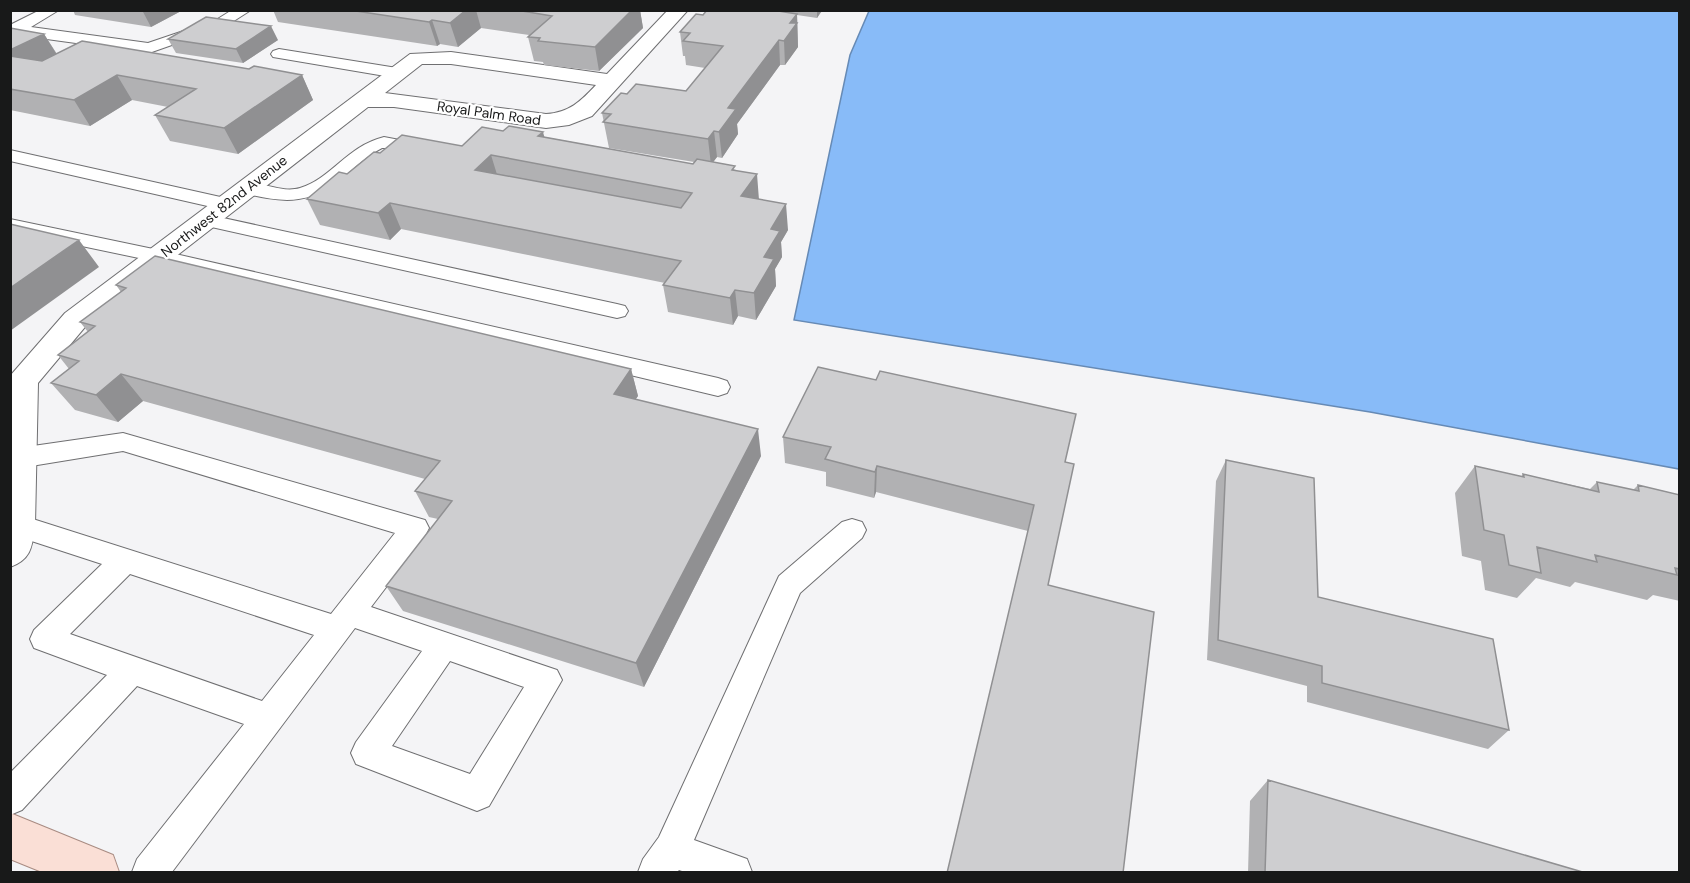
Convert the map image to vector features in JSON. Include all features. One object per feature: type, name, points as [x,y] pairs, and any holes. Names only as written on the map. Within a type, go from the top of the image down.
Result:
[{"type":"main road","points":[[10,836],[96,873]]},
{"type":"street","name":"Royal Palm Road","points":[[362,100],[394,100],[554,121],[584,111],[679,10]]},
{"type":"street","name":"Northwest 82nd Avenue","points":[[14,539],[14,487],[19,458],[16,413],[23,381],[75,320],[235,196],[417,58],[451,57],[612,81]]},
{"type":"lane","points":[[13,30],[52,10]]},
{"type":"lane","points":[[13,30],[149,48],[221,23],[244,10]]},
{"type":"lane","points":[[279,54],[397,73]]},
{"type":"lane","points":[[10,155],[235,196],[305,193],[322,185],[372,145],[384,142],[447,154]]},
{"type":"lane","points":[[205,220],[617,311]]},
{"type":"lane","points":[[10,225],[158,256],[718,387]]},
{"type":"lane","points":[[19,458],[123,442],[415,528],[150,873]]},
{"type":"lane","points":[[734,873],[664,861],[789,585],[852,530]]},
{"type":"lane","points":[[14,539],[125,560],[343,621],[444,645],[546,680],[477,794],[368,753],[444,645]]},
{"type":"lane","points":[[125,560],[45,639],[268,718]]},
{"type":"lane","points":[[10,798],[132,670]]},
{"type":"water","points":[[869,11],[1679,11],[1679,469],[1370,412],[794,320],[850,55]]},
{"type":"building","points":[[349,10],[466,10],[450,23]]},
{"type":"building","points":[[516,10],[632,10],[595,47],[538,41],[540,38],[528,37],[552,16]]},
{"type":"building","points":[[707,10],[772,10],[797,14],[790,23],[797,23],[784,41],[779,40],[728,108],[736,109],[719,132],[714,131],[708,139],[603,122],[611,114],[602,113],[621,93],[627,94],[636,84],[686,91],[723,46],[683,41],[690,33],[680,32],[696,14],[703,15]]},
{"type":"building","points":[[206,17],[271,26],[236,49],[168,39]]},
{"type":"building","points":[[10,28],[44,34],[10,50]]},
{"type":"building","points":[[82,41],[249,69],[254,66],[302,75],[224,128],[155,115],[196,89],[117,75],[74,100],[10,89],[10,56],[42,61]]},
{"type":"building","points":[[509,126],[543,132],[538,136],[693,164],[697,159],[735,166],[732,170],[757,174],[741,196],[786,204],[771,229],[780,231],[764,257],[774,259],[754,293],[735,290],[730,298],[663,285],[681,261],[390,203],[378,213],[307,199],[339,172],[347,174],[374,152],[380,153],[402,135],[462,146],[482,127],[503,131]],"holes":[[[491,155],[692,193],[681,208],[475,170]]]},
{"type":"building","points":[[10,224],[79,240],[10,288]]},
{"type":"building","points":[[155,256],[631,369],[614,394],[758,429],[636,663],[386,586],[452,501],[415,491],[440,461],[121,374],[96,395],[51,383],[79,361],[58,355],[95,326],[80,322],[126,288],[116,285]]},
{"type":"building","points":[[818,367],[876,380],[880,371],[1076,414],[1065,462],[1074,464],[1048,585],[1154,612],[1123,873],[947,873],[1034,505],[877,466],[875,472],[825,459],[831,447],[783,437]]},
{"type":"building","points":[[1226,460],[1314,478],[1318,597],[1493,639],[1509,730],[1322,683],[1322,666],[1218,640]]},
{"type":"building","points":[[1475,466],[1524,477],[1523,474],[1599,492],[1597,482],[1639,491],[1638,485],[1680,495],[1680,569],[1675,568],[1677,575],[1595,555],[1597,562],[1537,547],[1541,573],[1509,565],[1504,535],[1484,530]]},
{"type":"building","points":[[1268,780],[1586,873],[1265,873]]}]
